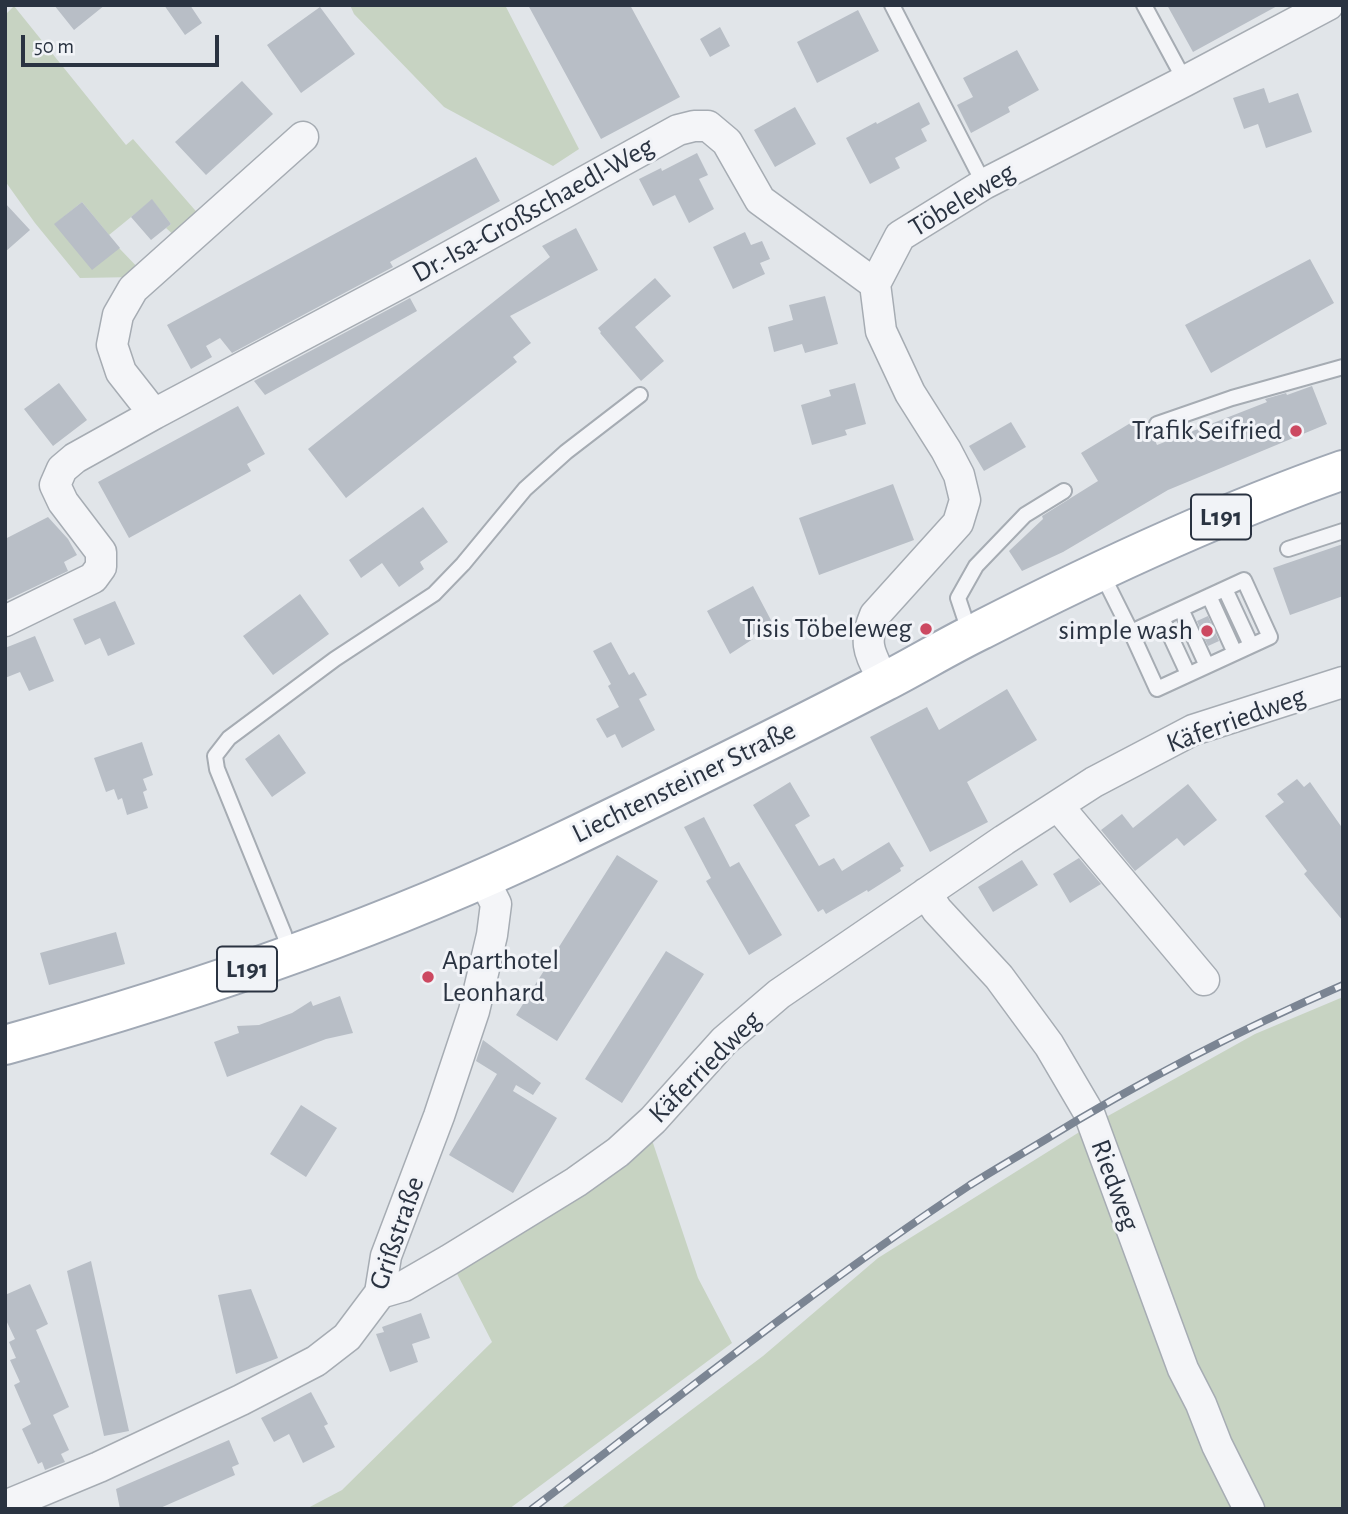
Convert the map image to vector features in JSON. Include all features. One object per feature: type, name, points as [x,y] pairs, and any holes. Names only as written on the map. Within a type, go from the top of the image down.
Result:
[{"type":"main road","name":"Liechtensteiner Straße","points":[[5,1045],[131,1008],[290,955],[483,878],[621,813],[884,682],[1101,570],[1278,493],[1343,470]]},
{"type":"street","name":"Töbeleweg","points":[[875,284],[900,236],[985,184],[1328,5]]},
{"type":"street","name":"Dr.-Isa-Großschaedl-Weg","points":[[5,621],[93,579],[101,567],[101,552],[63,502],[55,485],[62,469],[75,458],[678,130],[708,126],[727,142],[760,200],[875,284]]},
{"type":"street","points":[[154,414],[121,372],[113,345],[118,315],[133,289],[303,137]]},
{"type":"street","points":[[875,284],[881,331],[911,393],[959,475],[965,500],[958,523],[875,615],[869,630],[868,647],[884,682]]},
{"type":"street","name":"Käferriedweg","points":[[380,1293],[404,1286],[449,1260],[576,1182],[618,1152],[653,1120],[723,1041],[779,995],[926,893],[1094,782],[1193,730],[1343,682]]},
{"type":"street","points":[[1058,806],[1205,980]]},
{"type":"street","name":"Grißstraße","points":[[5,1506],[111,1461],[242,1400],[316,1361],[347,1337],[380,1293],[386,1256],[439,1116],[477,1002],[496,904],[483,878]]},
{"type":"street","name":"Riedweg","points":[[926,893],[936,910],[999,977],[1049,1045],[1089,1113],[1183,1369],[1249,1509]]},
{"type":"lane","points":[[892,5],[985,184]]},
{"type":"lane","points":[[1144,5],[1185,81]]},
{"type":"lane","points":[[1157,424],[1232,398],[1343,367]]},
{"type":"lane","points":[[290,955],[284,934],[216,769],[215,756],[229,738],[335,659],[434,594],[463,564],[525,489],[566,452],[640,395]]},
{"type":"lane","points":[[971,635],[958,598],[976,566],[1025,516],[1064,491]]},
{"type":"lane","points":[[1288,549],[1343,531]]},
{"type":"lane","points":[[1101,570],[1157,689],[1270,637],[1244,580],[1131,632]]},
{"type":"lane","points":[[1225,589],[1251,645]]},
{"type":"lane","points":[[1209,596],[1235,653]]},
{"type":"lane","points":[[1181,609],[1207,666]]},
{"type":"lane","points":[[1162,618],[1188,674]]},
{"type":"green space","points":[[350,5],[505,5],[579,149],[553,166],[444,107],[354,14]]},
{"type":"green space","points":[[14,6],[126,145],[133,139],[201,217],[177,238],[166,228],[171,224],[152,200],[109,235],[82,202],[55,224],[119,248],[143,273],[136,277],[80,278],[5,181],[5,15]]},
{"type":"green space","points":[[1343,997],[1343,1509],[560,1509],[763,1356],[878,1258],[1081,1131],[1255,1034]]},
{"type":"green space","points":[[652,1140],[698,1278],[732,1343],[509,1509],[306,1509],[342,1490],[492,1342],[452,1264]]},
{"type":"building","points":[[54,5],[105,5],[74,30]]},
{"type":"building","points":[[164,5],[190,5],[202,23],[185,35]]},
{"type":"building","points":[[528,5],[630,5],[680,97],[601,139]]},
{"type":"building","points":[[1167,5],[1279,5],[1193,52]]},
{"type":"building","points":[[320,7],[355,54],[301,93],[267,45]]},
{"type":"building","points":[[858,10],[879,51],[817,83],[797,42]]},
{"type":"building","points":[[720,27],[730,46],[710,57],[700,39]]},
{"type":"building","points":[[1017,50],[1039,90],[1008,107],[1010,112],[971,133],[957,105],[973,97],[963,78]]},
{"type":"building","points":[[242,81],[273,114],[206,175],[175,142]]},
{"type":"building","points":[[1264,88],[1269,103],[1298,93],[1312,132],[1266,148],[1258,124],[1244,129],[1233,98]]},
{"type":"building","points":[[919,102],[930,124],[921,129],[927,141],[895,158],[900,168],[870,184],[846,138]]},
{"type":"building","points":[[795,107],[816,144],[775,167],[754,130]]},
{"type":"building","points":[[697,153],[708,175],[699,179],[714,209],[689,223],[675,195],[653,206],[639,179],[661,168],[662,171]]},
{"type":"building","points":[[476,157],[500,201],[390,262],[393,267],[232,353],[220,338],[206,346],[212,357],[191,369],[167,325]]},
{"type":"building","points":[[152,199],[171,224],[151,240],[131,217]]},
{"type":"building","points":[[82,202],[120,248],[92,270],[54,224]]},
{"type":"building","points":[[5,203],[30,230],[5,252]]},
{"type":"building","points":[[576,228],[598,270],[510,316],[531,343],[513,357],[517,362],[346,498],[308,449],[550,257],[542,246]]},
{"type":"building","points":[[745,232],[751,245],[762,241],[770,259],[760,263],[765,274],[733,289],[713,247]]},
{"type":"building","points":[[1310,259],[1334,303],[1211,373],[1185,325]]},
{"type":"building","points":[[655,278],[671,296],[635,327],[664,361],[641,381],[598,328]]},
{"type":"building","points":[[825,296],[838,344],[805,353],[802,344],[774,352],[768,327],[793,320],[789,305]]},
{"type":"building","points":[[410,298],[417,311],[265,395],[254,381]]},
{"type":"building","points":[[59,383],[87,420],[53,446],[24,409]]},
{"type":"building","points":[[855,383],[866,424],[845,430],[847,435],[812,445],[801,405],[831,396],[829,390]]},
{"type":"building","points":[[1312,386],[1327,424],[1168,490],[1063,552],[1022,571],[1009,551],[1043,519],[1042,516],[1098,481],[1081,453],[1137,419],[1141,427],[1148,424],[1157,445],[1267,402],[1265,399]]},
{"type":"building","points":[[238,406],[265,454],[247,464],[251,471],[129,538],[98,482]]},
{"type":"building","points":[[1011,422],[1026,447],[984,471],[969,446]]},
{"type":"building","points":[[893,484],[914,540],[819,575],[799,518]]},
{"type":"building","points":[[423,507],[448,542],[420,562],[424,569],[399,587],[382,563],[361,578],[349,560]]},
{"type":"building","points":[[48,517],[68,539],[77,555],[64,562],[68,571],[5,601],[5,539]]},
{"type":"building","points":[[1343,544],[1343,596],[1290,615],[1273,568]]},
{"type":"building","points":[[753,586],[773,624],[751,636],[753,639],[730,654],[707,611]]},
{"type":"building","points":[[300,594],[329,634],[273,675],[243,636]]},
{"type":"building","points":[[115,601],[135,644],[108,656],[100,638],[85,645],[73,619]]},
{"type":"building","points":[[1208,616],[1219,641],[1208,646],[1197,621]]},
{"type":"building","points":[[35,636],[54,681],[29,691],[20,672],[5,678],[5,648]]},
{"type":"building","points":[[611,642],[629,675],[634,672],[647,695],[639,699],[655,730],[622,748],[615,734],[607,738],[596,719],[619,707],[608,686],[611,684],[593,651]]},
{"type":"building","points":[[1007,689],[1037,740],[967,782],[988,822],[930,852],[870,737],[927,707],[939,730]]},
{"type":"building","points":[[279,734],[306,773],[272,797],[245,759]]},
{"type":"building","points":[[142,742],[153,775],[143,779],[147,790],[143,792],[148,808],[127,815],[122,798],[118,800],[114,789],[106,792],[94,758]]},
{"type":"building","points":[[1297,779],[1304,787],[1310,782],[1343,829],[1343,921],[1304,874],[1307,871],[1265,816],[1284,802],[1277,794]]},
{"type":"building","points":[[790,782],[810,816],[795,825],[819,866],[834,858],[842,871],[889,842],[904,866],[900,868],[901,871],[826,914],[823,909],[818,912],[753,805]]},
{"type":"building","points":[[1188,784],[1217,820],[1184,846],[1177,838],[1135,871],[1101,830],[1122,814],[1133,828]]},
{"type":"building","points":[[704,817],[730,867],[739,862],[782,935],[749,955],[706,881],[711,878],[684,827]]},
{"type":"building","points":[[617,855],[658,881],[557,1041],[516,1015]]},
{"type":"building","points":[[1079,858],[1101,884],[1070,903],[1053,874]]},
{"type":"building","points":[[1022,860],[1038,885],[993,912],[978,887]]},
{"type":"building","points":[[116,932],[125,964],[49,985],[40,953]]},
{"type":"building","points":[[666,951],[704,974],[622,1103],[585,1079]]},
{"type":"building","points":[[340,996],[353,1033],[326,1039],[227,1077],[214,1042],[239,1033],[237,1026],[259,1025],[292,1013],[311,1001],[313,1006]]},
{"type":"building","points":[[483,1040],[541,1083],[533,1095],[516,1085],[513,1091],[557,1118],[513,1193],[449,1155],[497,1074],[476,1061]]},
{"type":"building","points":[[301,1105],[337,1128],[306,1177],[270,1154]]},
{"type":"building","points":[[91,1261],[129,1431],[104,1436],[67,1271]]},
{"type":"building","points":[[30,1284],[48,1324],[36,1330],[69,1407],[53,1415],[69,1450],[61,1454],[65,1462],[45,1470],[42,1462],[38,1464],[22,1429],[31,1424],[14,1385],[20,1382],[10,1360],[16,1358],[9,1342],[15,1339],[5,1318],[5,1295]]},
{"type":"building","points":[[251,1289],[278,1358],[236,1374],[218,1295]]},
{"type":"building","points":[[421,1313],[430,1338],[412,1344],[418,1362],[390,1372],[376,1334],[384,1332],[382,1327]]},
{"type":"building","points":[[311,1392],[328,1424],[324,1426],[335,1447],[303,1463],[289,1434],[274,1442],[261,1418]]},
{"type":"building","points":[[229,1440],[239,1464],[232,1467],[235,1475],[158,1509],[120,1509],[116,1489]]},
{"type":"railway","points":[[532,1509],[803,1302],[970,1185],[1153,1078],[1266,1020],[1343,985]]},
{"type":"place","name":"Trafik Seifried","points":[[1296,431]]},
{"type":"place","name":"Tisis Töbeleweg","points":[[926,629]]},
{"type":"place","name":"simple wash","points":[[1207,631]]},
{"type":"place","name":"Aparthotel Leonhard","points":[[428,977]]}]
